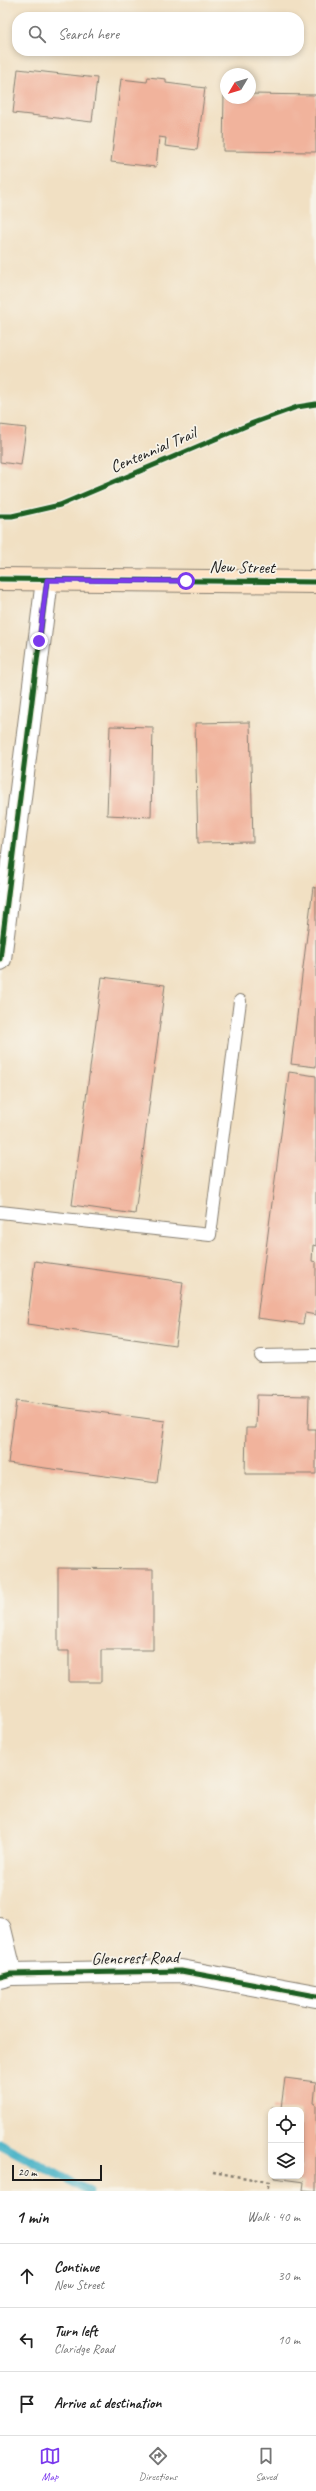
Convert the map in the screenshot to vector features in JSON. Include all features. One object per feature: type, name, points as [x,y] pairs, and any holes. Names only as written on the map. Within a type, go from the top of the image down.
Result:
[{"type":"main road","name":"New Street","points":[[0,579],[316,582]]},
{"type":"street","points":[[0,959],[6,861],[47,580]]},
{"type":"street","points":[[0,1929],[6,1975]]},
{"type":"street","name":"Glencrest Road","points":[[6,1975],[181,1971],[316,1996]]},
{"type":"lane","points":[[0,1212],[210,1235],[240,1001]]},
{"type":"lane","points":[[261,1356],[316,1355]]},
{"type":"path","points":[[213,2172],[269,2182],[268,2191]]},
{"type":"building","points":[[18,69],[97,78],[92,122],[13,113]]},
{"type":"building","points":[[148,77],[166,79],[166,83],[205,88],[197,150],[165,146],[166,138],[159,137],[156,167],[111,162],[121,79],[147,82]]},
{"type":"building","points":[[256,94],[316,95],[316,152],[223,151],[224,104],[256,104]]},
{"type":"building","points":[[0,425],[26,428],[21,465],[0,462]]},
{"type":"building","points":[[250,722],[253,842],[198,843],[195,723]]},
{"type":"building","points":[[110,726],[153,727],[151,817],[107,815]]},
{"type":"building","points":[[313,887],[316,888],[316,1067],[291,1064]]},
{"type":"building","points":[[102,977],[165,985],[135,1214],[72,1205]]},
{"type":"building","points":[[289,1072],[316,1076],[316,1246],[313,1245],[312,1261],[316,1262],[316,1315],[305,1313],[303,1324],[257,1318]]},
{"type":"building","points":[[35,1261],[183,1282],[175,1345],[27,1324]]},
{"type":"building","points":[[257,1395],[309,1396],[308,1429],[316,1429],[316,1474],[245,1474],[246,1428],[256,1428]]},
{"type":"building","points":[[16,1401],[165,1421],[157,1483],[8,1463]]},
{"type":"building","points":[[58,1568],[153,1569],[153,1650],[101,1650],[101,1682],[69,1682],[69,1651],[58,1651]]},
{"type":"building","points":[[285,2078],[316,2082],[314,2103],[316,2104],[316,2191],[303,2190],[304,2182],[282,2179],[304,2179],[304,2107],[281,2107]]},
{"type":"waterway","points":[[0,2144],[88,2191]]},
{"type":"cycle path","name":"Centennial Trail","points":[[0,516],[12,516],[60,505],[253,423],[297,407],[316,404]]},
{"type":"cycle path","points":[[0,579],[316,582]]},
{"type":"cycle path","points":[[0,959],[47,580]]},
{"type":"cycle path","points":[[0,1977],[11,1974],[181,1971],[316,1996]]},
{"type":"route","points":[[39,641],[47,580],[186,581]]}]
